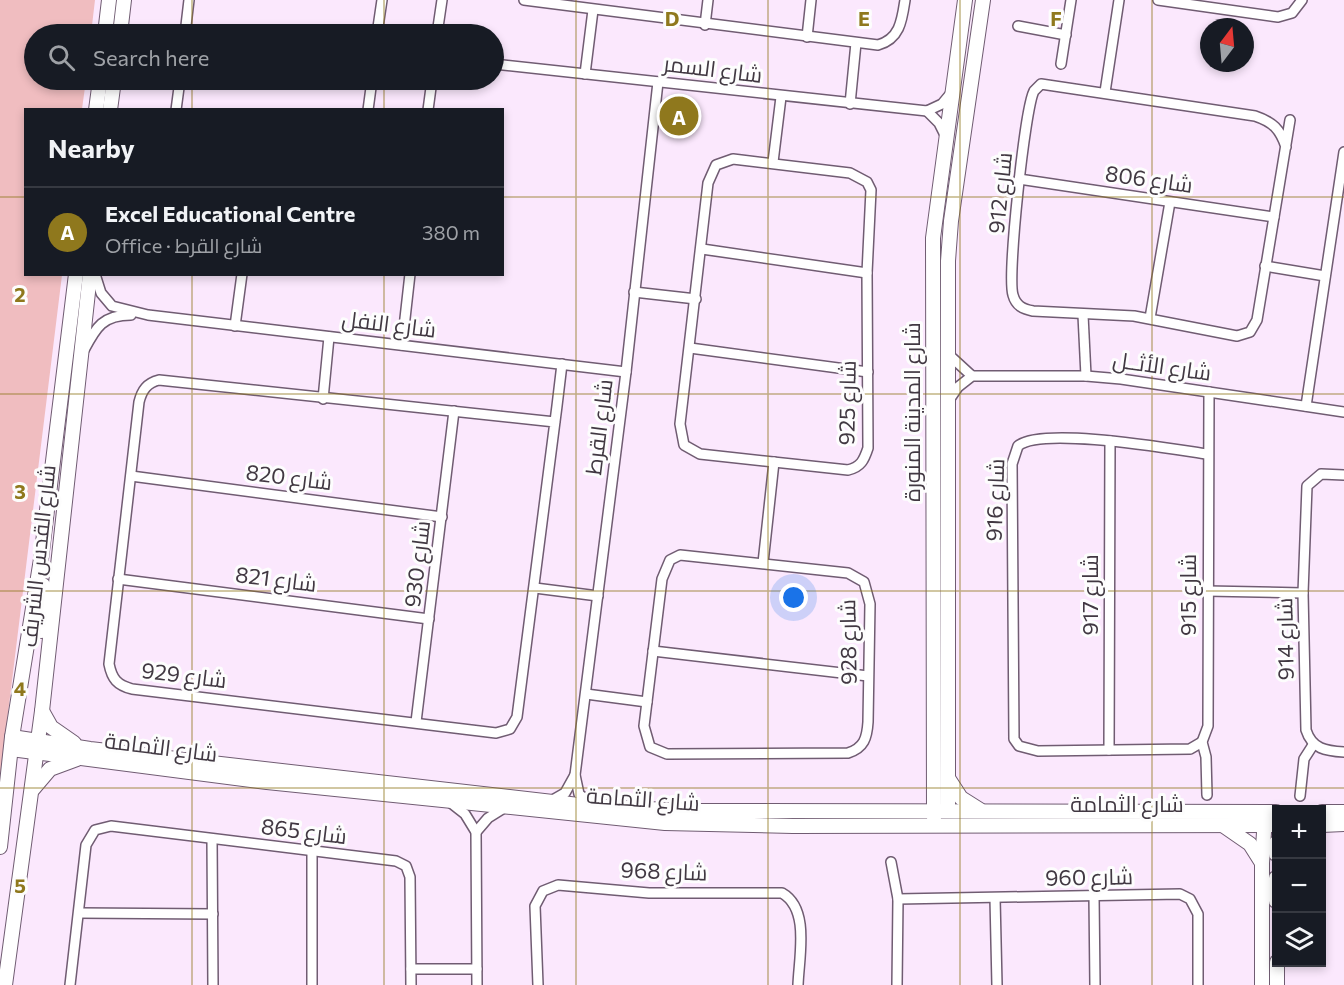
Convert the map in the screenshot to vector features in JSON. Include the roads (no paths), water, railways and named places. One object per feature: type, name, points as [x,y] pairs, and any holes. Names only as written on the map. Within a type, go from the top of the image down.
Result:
[{"type":"street","points":[[106,24],[109,0]]},
{"type":"street","points":[[121,24],[124,0]]},
{"type":"street","points":[[186,24],[189,0]]},
{"type":"street","points":[[378,24],[382,0]]},
{"type":"street","points":[[438,24],[442,0]]},
{"type":"street","points":[[524,0],[705,25],[878,45],[893,37],[902,20],[905,0]]},
{"type":"street","points":[[705,25],[708,0]]},
{"type":"street","points":[[807,37],[811,0]]},
{"type":"street","name":"شارع المدينة المنورة","points":[[942,779],[933,261],[935,219],[965,0]]},
{"type":"street","name":"شارع المدينة المنورة","points":[[938,817],[942,779],[949,238],[983,0]]},
{"type":"street","points":[[1061,64],[1071,0]]},
{"type":"street","points":[[1105,92],[1119,0]]},
{"type":"street","points":[[1158,0],[1278,17],[1292,13],[1302,0]]},
{"type":"street","points":[[585,74],[593,10]]},
{"type":"street","points":[[1018,26],[1066,35]]},
{"type":"street","points":[[850,104],[856,43]]},
{"type":"street","name":"شارع السمر","points":[[504,65],[781,97],[927,111]]},
{"type":"street","name":"شارع القرط","points":[[575,776],[626,372],[658,82]]},
{"type":"street","name":"شارع 912","points":[[1286,147],[1282,135],[1273,124],[1255,116],[1048,83],[1041,84],[1035,90],[1019,179],[1011,284],[1016,303],[1023,309],[1033,311],[1150,318],[1244,336],[1254,327],[1257,320],[1265,266],[1286,147],[1290,120]]},
{"type":"street","points":[[96,108],[99,90]]},
{"type":"street","points":[[110,108],[113,90]]},
{"type":"street","points":[[176,108],[179,90]]},
{"type":"street","points":[[368,108],[371,90]]},
{"type":"street","points":[[428,108],[431,90]]},
{"type":"street","points":[[946,137],[939,123],[927,111],[942,104],[952,92]]},
{"type":"street","points":[[773,162],[781,97]]},
{"type":"street","points":[[1306,406],[1325,276],[1342,183],[1344,152]]},
{"type":"street","name":"شارع 925","points":[[733,159],[773,162],[850,173],[867,182],[873,201],[867,273],[868,448],[862,463],[848,470],[700,454],[684,445],[680,424],[708,183],[716,165],[733,159]]},
{"type":"street","name":"شارع 806","points":[[1019,179],[1274,217]]},
{"type":"street","points":[[1150,318],[1170,202]]},
{"type":"street","points":[[702,249],[867,273]]},
{"type":"street","points":[[1265,266],[1325,276]]},
{"type":"street","name":"شارع القدس الشريف","points":[[0,847],[11,743],[41,559],[76,276]]},
{"type":"street","name":"شارع القدس الشريف","points":[[5,985],[32,791],[34,744],[42,711],[90,276]]},
{"type":"street","name":"شارع النفل","points":[[96,276],[101,293],[112,306],[148,315],[626,372]]},
{"type":"street","points":[[235,326],[242,276]]},
{"type":"street","points":[[402,345],[410,276]]},
{"type":"street","points":[[634,292],[696,299]]},
{"type":"street","name":"شارع النفل","points":[[82,356],[101,322],[119,315],[148,315]]},
{"type":"street","points":[[1083,315],[1086,376]]},
{"type":"street","points":[[323,399],[329,337]]},
{"type":"street","points":[[690,348],[868,372]]},
{"type":"street","points":[[947,353],[972,376],[958,387],[948,402]]},
{"type":"street","name":"شارع 929","points":[[555,422],[159,380],[151,382],[145,388],[139,402],[109,664],[115,682],[123,687],[496,733],[510,729],[516,717],[535,588],[562,364]]},
{"type":"street","name":"شارع الأثــل","points":[[972,376],[1086,376],[1344,412]]},
{"type":"street","name":"شارع 915","points":[[1207,795],[1206,757],[1202,742],[1208,726],[1207,454],[1209,392]]},
{"type":"street","name":"شارع 930","points":[[416,722],[454,411]]},
{"type":"street","name":"شارع 916","points":[[1109,750],[1038,751],[1019,746],[1013,732],[1014,455],[1017,446],[1033,439],[1110,441],[1207,454]]},
{"type":"street","name":"شارع 917","points":[[1109,750],[1110,441]]},
{"type":"street","points":[[763,563],[774,462]]},
{"type":"street","name":"شارع 914","points":[[1314,745],[1306,730],[1303,593],[1305,495],[1313,478],[1331,473],[1344,475]]},
{"type":"street","name":"شارع 820","points":[[131,476],[442,517]]},
{"type":"street","name":"شارع 928","points":[[680,555],[848,573],[864,582],[870,604],[867,735],[857,750],[848,753],[657,752],[650,747],[646,739],[646,702],[653,651],[662,579],[670,560],[680,555]]},
{"type":"street","points":[[34,744],[43,616],[41,559]]},
{"type":"street","name":"شارع 821","points":[[118,579],[429,619]]},
{"type":"street","points":[[535,588],[598,596]]},
{"type":"street","points":[[1207,591],[1303,593]]},
{"type":"street","points":[[653,651],[868,676]]},
{"type":"street","points":[[586,694],[646,702]]},
{"type":"street","points":[[42,711],[55,731],[87,754]]},
{"type":"street","points":[[1109,750],[1190,749],[1202,742]]},
{"type":"street","name":"شارع الثمامة","points":[[11,743],[34,744],[87,754],[504,808],[665,823],[793,826],[938,817],[981,811],[1272,819]]},
{"type":"street","points":[[1300,796],[1304,759],[1314,745],[1330,751],[1344,752]]},
{"type":"street","points":[[32,791],[50,769],[87,754]]},
{"type":"street","name":"شارع الثمامة","points":[[87,754],[596,807],[697,811],[906,811],[938,817],[1222,825],[1272,819]]},
{"type":"street","points":[[550,802],[565,793],[575,776]]},
{"type":"street","points":[[575,776],[579,794],[596,807]]},
{"type":"street","points":[[906,811],[942,779],[961,798],[981,811]]},
{"type":"street","points":[[448,801],[465,814],[476,832],[477,985]]},
{"type":"street","points":[[476,832],[488,818],[504,808]]},
{"type":"street","points":[[1326,812],[1344,812]]},
{"type":"street","points":[[1326,818],[1344,818]]},
{"type":"street","points":[[1262,985],[1262,863],[1272,819]]},
{"type":"street","points":[[1222,825],[1242,836],[1262,863]]},
{"type":"street","points":[[1326,825],[1344,825]]},
{"type":"street","name":"شارع 865","points":[[79,913],[86,845],[95,830],[111,826],[396,861],[406,867],[410,877],[411,985]]},
{"type":"street","points":[[212,839],[213,985]]},
{"type":"street","points":[[312,851],[312,985]]},
{"type":"street","points":[[891,862],[898,899],[897,985]]},
{"type":"street","name":"شارع 968","points":[[538,985],[535,906],[543,891],[558,885],[649,893],[782,893],[791,898],[799,916],[798,985]]},
{"type":"street","name":"شارع 960","points":[[898,899],[1180,894],[1190,899],[1198,914],[1198,985]]},
{"type":"street","points":[[1094,896],[1095,985]]},
{"type":"street","points":[[995,898],[997,985]]},
{"type":"street","points":[[70,985],[79,913],[213,914]]},
{"type":"street","points":[[1277,967],[1277,985]]},
{"type":"street","points":[[411,969],[477,969]]},
{"type":"place","name":"Excel Educational Centre","points":[[679,116]]}]
